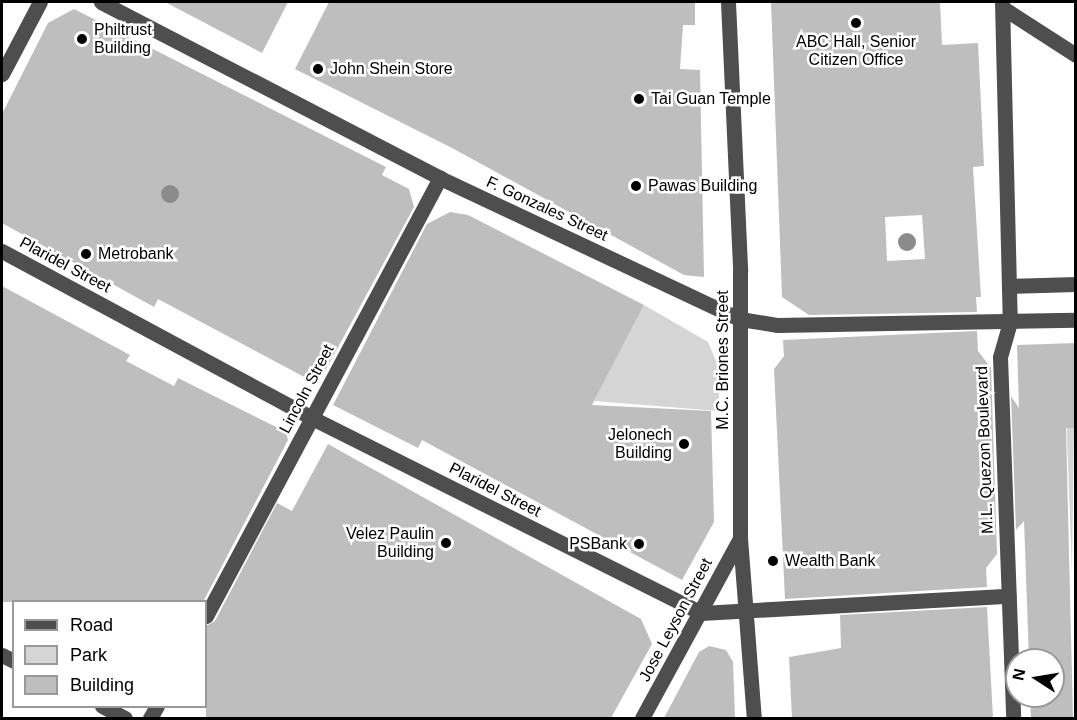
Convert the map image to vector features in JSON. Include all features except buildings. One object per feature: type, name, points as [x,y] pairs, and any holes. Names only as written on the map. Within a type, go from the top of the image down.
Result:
[{"type":"street","points":[[2,74],[40,2]]},
{"type":"street","name":"F. Gonzales Street","points":[[101,2],[440,178],[740,319],[777,325],[1076,320]]},
{"type":"street","name":"M.C. Briones Street","points":[[728,2],[740,319],[740,538],[750,612],[754,718]]},
{"type":"street","points":[[1003,5],[1076,55]]},
{"type":"street","name":"M.L. Quezon Boulevard","points":[[1003,5],[1010,322],[1000,357],[1013,718]]},
{"type":"street","name":"Lincoln Street","points":[[207,614],[440,178]]},
{"type":"street","name":"Plaridel Street","points":[[2,251],[312,418],[701,613],[1009,596]]},
{"type":"street","points":[[1009,286],[1076,284]]},
{"type":"street","name":"Jose Leyson Street","points":[[642,718],[740,538]]},
{"type":"street","points":[[106,708],[125,718]]},
{"type":"green space","points":[[644,305],[708,342],[719,368],[719,411],[594,401]]},
{"type":"green space","points":[[1064,357],[1075,357],[1072,573]]},
{"type":"place","name":"ABC Hall, Senior Citizen Office","points":[[856,23]]},
{"type":"place","name":"Philtrust Building","points":[[82,39]]},
{"type":"place","name":"John Shein Store","points":[[318,69]]},
{"type":"place","name":"Tai Guan Temple","points":[[639,99]]},
{"type":"place","name":"Pawas Building","points":[[636,186]]},
{"type":"place","name":"Metrobank","points":[[86,254]]},
{"type":"place","name":"Jelonech Building","points":[[684,444]]},
{"type":"place","name":"Velez Paulin Building","points":[[446,543]]},
{"type":"place","name":"PSBank","points":[[639,544]]},
{"type":"place","name":"Wealth Bank","points":[[773,561]]}]
